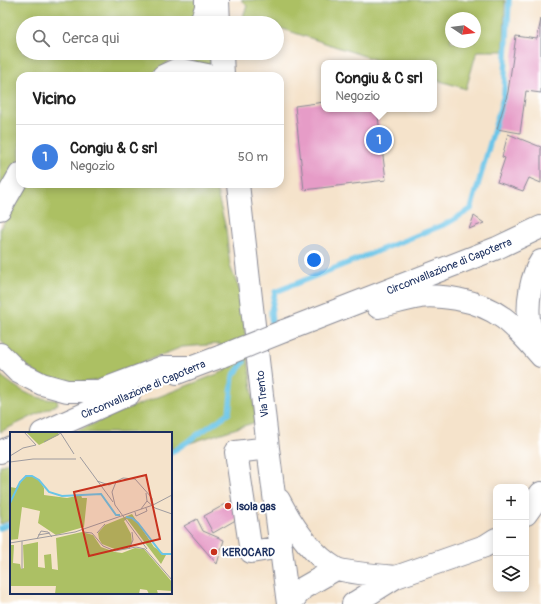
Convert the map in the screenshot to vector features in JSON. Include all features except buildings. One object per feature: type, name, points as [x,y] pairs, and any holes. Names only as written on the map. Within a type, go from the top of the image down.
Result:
[{"type":"street","points":[[203,16],[206,7],[206,0]]},
{"type":"street","points":[[218,0],[219,16]]},
{"type":"street","points":[[222,60],[223,72]]},
{"type":"street","points":[[176,66],[198,72]]},
{"type":"street","points":[[0,209],[16,181]]},
{"type":"street","points":[[224,188],[229,206],[245,240]]},
{"type":"street","name":"Via Trento","points":[[238,188],[273,491],[289,604]]},
{"type":"street","name":"Circonvallazione di Capoterra","points":[[44,432],[190,367],[222,356],[497,248],[541,227]]},
{"type":"street","points":[[541,261],[538,265],[529,295],[529,320],[541,355]]},
{"type":"street","points":[[356,304],[372,308],[421,297],[443,297],[470,302],[488,308],[516,328],[541,355]]},
{"type":"street","points":[[0,354],[18,372],[42,384],[67,391],[99,391],[163,367],[190,367]]},
{"type":"street","points":[[0,452],[10,447]]},
{"type":"street","points":[[268,448],[236,452],[251,552],[281,547]]},
{"type":"street","points":[[273,491],[293,527],[314,551],[336,569],[396,577]]},
{"type":"street","points":[[529,510],[541,493]]},
{"type":"street","points":[[352,604],[396,577],[485,546],[493,541]]},
{"type":"street","points":[[289,604],[303,588],[336,569]]},
{"type":"green space","points":[[0,0],[200,0],[195,16],[16,16],[16,60],[171,60],[156,72],[16,72],[16,164],[0,190]]},
{"type":"green space","points":[[241,0],[505,0],[504,51],[477,51],[466,89],[437,80],[437,60],[376,60],[284,29],[284,16],[243,16],[247,6]]},
{"type":"green space","points":[[194,60],[210,60],[211,68],[193,62]]},
{"type":"green space","points":[[26,188],[216,188],[226,229],[230,266],[240,291],[256,422],[172,449],[172,432],[75,432],[117,413],[225,371],[220,344],[182,347],[98,380],[74,384],[45,380],[7,350],[0,338],[0,229]]},
{"type":"green space","points":[[0,375],[26,393],[40,398],[57,400],[58,404],[0,432]]},
{"type":"green space","points":[[10,461],[10,520],[0,524],[0,466]]},
{"type":"waterway","points":[[272,325],[271,312],[275,292],[448,223],[471,209],[504,95],[509,0]]},
{"type":"waterway","points":[[172,452],[229,413],[233,376],[244,362]]},
{"type":"waterway","points":[[0,528],[10,524]]},
{"type":"place","name":"Congiu & C srl","points":[[379,140]]},
{"type":"place","name":"Isola gas","points":[[228,506]]},
{"type":"place","name":"KEROCARD","points":[[214,552]]}]
